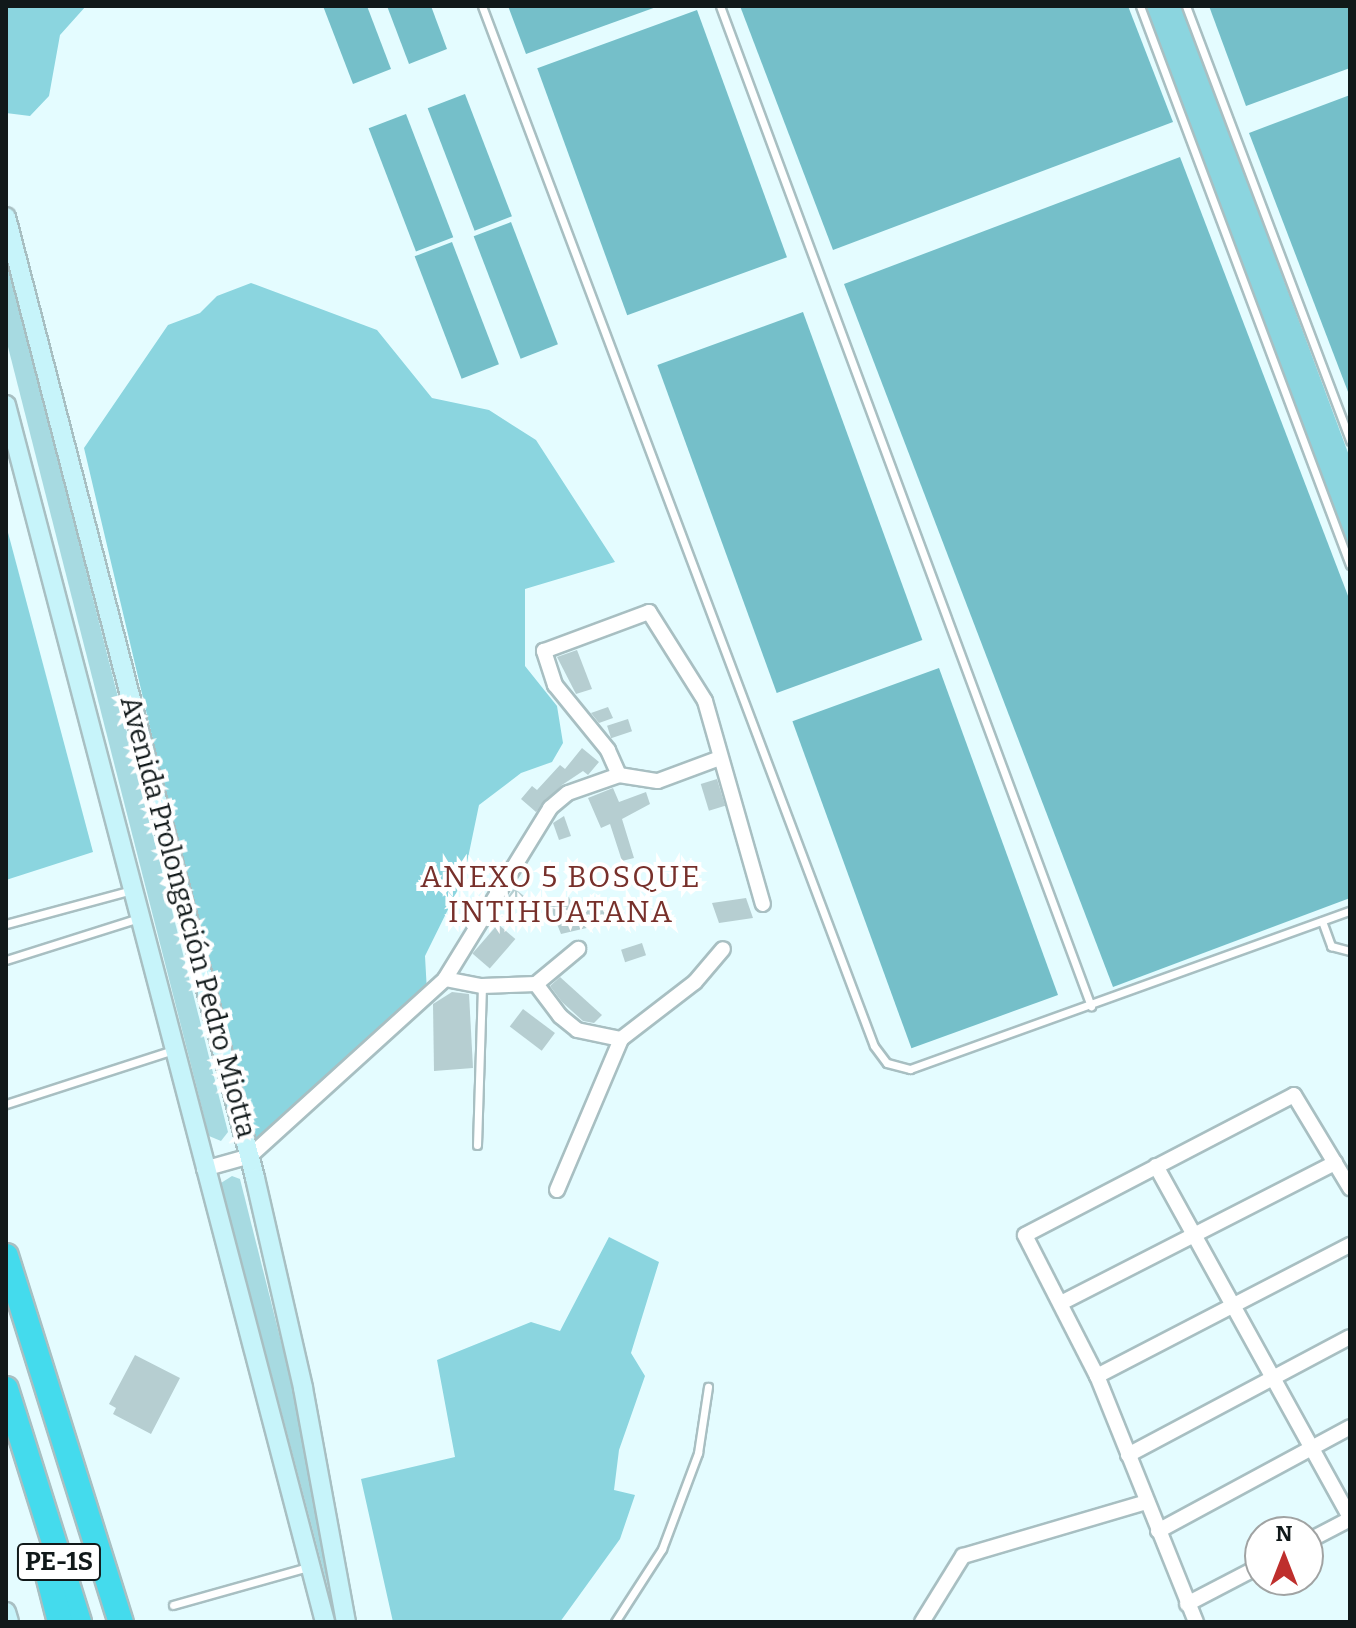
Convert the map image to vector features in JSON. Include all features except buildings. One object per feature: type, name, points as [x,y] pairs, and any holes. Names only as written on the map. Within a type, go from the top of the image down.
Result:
[{"type":"highway","name":"PE-1S","points":[[6,1256],[121,1622]]},
{"type":"highway","name":"PE-1S","points":[[6,1389],[79,1622]]},
{"type":"highway","points":[[39,1501],[43,1556],[60,1622]]},
{"type":"highway","points":[[106,1572],[127,1622]]},
{"type":"main road","name":"Avenida Prolongación Pedro Miotta","points":[[7,223],[250,1156],[303,1388],[346,1622]]},
{"type":"main road","name":"Avenida Prolongación Pedro Miotta","points":[[6,405],[325,1622]]},
{"type":"main road","points":[[6,1612],[9,1622]]},
{"type":"street","points":[[619,775],[608,750],[555,685],[544,651],[642,612],[654,615],[705,701],[763,904]]},
{"type":"street","points":[[204,1169],[250,1156],[445,979],[550,808],[590,781],[619,775],[658,781],[720,758]]},
{"type":"street","points":[[445,979],[482,986],[536,984],[578,949]]},
{"type":"street","points":[[557,1190],[621,1039],[695,982],[723,949]]},
{"type":"street","points":[[536,984],[560,1016],[577,1030],[621,1039]]},
{"type":"street","points":[[1196,1622],[1097,1376],[1025,1235],[1294,1095],[1350,1188]]},
{"type":"street","points":[[1061,1303],[1335,1163]]},
{"type":"street","points":[[1156,1166],[1275,1376],[1309,1448],[1350,1518],[1324,1532]]},
{"type":"street","points":[[1097,1376],[1350,1245]]},
{"type":"street","points":[[1128,1455],[1350,1337]]},
{"type":"street","points":[[1158,1531],[1350,1427]]},
{"type":"street","points":[[922,1622],[963,1556],[1146,1502]]},
{"type":"street","points":[[1187,1604],[1244,1574]]},
{"type":"lane","points":[[482,6],[874,1046],[887,1063],[910,1069],[1350,911]]},
{"type":"lane","points":[[720,6],[1091,1006]]},
{"type":"lane","points":[[1140,6],[1350,565]]},
{"type":"lane","points":[[1186,6],[1350,441]]},
{"type":"lane","points":[[6,924],[135,890]]},
{"type":"lane","points":[[6,960],[141,917]]},
{"type":"lane","points":[[1322,921],[1331,946],[1350,951]]},
{"type":"lane","points":[[477,1145],[482,986]]},
{"type":"lane","points":[[6,1104],[175,1049]]},
{"type":"lane","points":[[615,1622],[662,1549],[698,1453],[708,1387]]},
{"type":"lane","points":[[173,1605],[310,1566]]},
{"type":"shaded area","points":[[6,6],[86,6],[60,35],[49,96],[30,116],[6,113]]},
{"type":"shaded area","points":[[323,6],[367,6],[391,69],[353,84]]},
{"type":"shaded area","points":[[387,6],[431,6],[447,49],[409,64]]},
{"type":"shaded area","points":[[508,6],[659,6],[526,54]]},
{"type":"shaded area","points":[[740,6],[1128,6],[1173,122],[833,250]]},
{"type":"shaded area","points":[[1141,6],[1182,6],[1350,458],[1350,552]]},
{"type":"shaded area","points":[[1209,6],[1350,6],[1350,68],[1246,106]]},
{"type":"shaded area","points":[[697,10],[787,257],[627,315],[537,68]]},
{"type":"shaded area","points":[[465,94],[512,216],[475,231],[428,108]]},
{"type":"shaded area","points":[[1350,95],[1350,397],[1249,133]]},
{"type":"shaded area","points":[[406,114],[453,237],[416,252],[369,128]]},
{"type":"shaded area","points":[[1180,157],[1350,601],[1350,898],[1113,987],[844,284]]},
{"type":"shaded area","points":[[511,222],[558,344],[521,359],[474,236]]},
{"type":"shaded area","points":[[452,242],[499,364],[462,379],[415,256]]},
{"type":"shaded area","points":[[6,254],[228,1132],[221,1141],[209,1136],[6,339]]},
{"type":"shaded area","points":[[251,283],[377,330],[432,398],[489,410],[536,440],[615,562],[525,589],[525,666],[557,706],[563,743],[552,762],[521,773],[479,805],[464,877],[425,956],[427,992],[268,1137],[255,1142],[246,1134],[84,448],[168,325],[200,313],[217,296]]},
{"type":"shaded area","points":[[803,312],[922,640],[777,693],[657,365]]},
{"type":"shaded area","points":[[6,525],[93,852],[6,880]]},
{"type":"shaded area","points":[[939,668],[1058,995],[911,1048],[792,721]]},
{"type":"shaded area","points":[[232,1176],[240,1179],[292,1385],[337,1622],[221,1183]]},
{"type":"shaded area","points":[[609,1237],[659,1262],[631,1353],[645,1376],[619,1450],[614,1490],[635,1495],[620,1539],[560,1622],[393,1622],[361,1479],[455,1457],[437,1360],[531,1322],[560,1331]]},
{"type":"district","name":"ANEXO 5 BOSQUE INTIHUATANA","points":[[561,894]]}]
